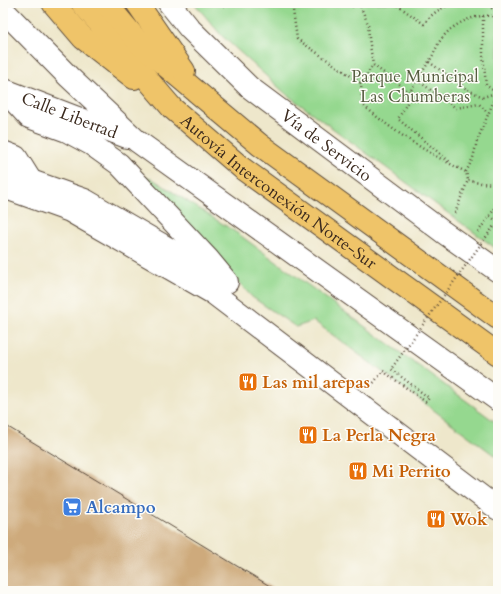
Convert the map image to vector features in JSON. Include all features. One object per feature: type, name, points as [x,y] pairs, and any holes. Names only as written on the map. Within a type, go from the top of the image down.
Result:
[{"type":"highway","points":[[53,3],[83,38],[172,108]]},
{"type":"highway","name":"Autovía Interconexión Norte-Sur","points":[[82,3],[172,108],[243,169],[498,354]]},
{"type":"highway","name":"Autovía Interconexión Norte-Sur","points":[[106,3],[141,45],[260,145],[498,318]]},
{"type":"highway","points":[[137,3],[202,96]]},
{"type":"street","name":"Vía de Servicio","points":[[169,3],[190,29],[249,87],[442,232],[498,272]]},
{"type":"street","points":[[3,10],[137,141],[498,400]]},
{"type":"street","points":[[3,89],[29,117],[67,131],[91,144],[119,164],[208,259],[227,282],[85,200],[3,171]]},
{"type":"street","name":"Calle Libertad","points":[[3,89],[137,141]]},
{"type":"street","points":[[3,152],[16,157],[31,181]]},
{"type":"street","points":[[3,187],[70,212],[213,293],[498,509]]},
{"type":"path","points":[[221,3],[224,6],[226,3]]},
{"type":"path","points":[[292,3],[297,39],[361,83]]},
{"type":"path","points":[[345,3],[354,7],[359,3],[368,24],[373,65],[361,83],[362,104],[379,120],[422,149],[466,172]]},
{"type":"path","points":[[394,3],[424,24],[431,15],[443,7],[456,3]]},
{"type":"path","points":[[486,3],[498,13]]},
{"type":"path","points":[[483,16],[483,55],[486,85],[497,93]]},
{"type":"path","points":[[454,166],[398,119],[411,96],[410,92],[417,80],[441,40],[450,30],[461,22],[476,17],[491,16],[498,18]]},
{"type":"path","points":[[429,62],[468,90],[483,97],[497,93]]},
{"type":"path","points":[[373,65],[410,92]]},
{"type":"path","points":[[417,80],[456,108],[479,104],[488,113]]},
{"type":"path","points":[[442,232],[453,217],[468,180],[466,172],[473,158],[477,141],[497,93]]},
{"type":"path","points":[[468,180],[479,183],[498,184]]},
{"type":"path","points":[[498,204],[490,216],[498,222]]},
{"type":"path","points":[[369,390],[383,370],[426,402],[429,398],[391,369],[494,226],[498,229]]},
{"type":"green space","name":"Parque Municipal Las Chumberas","points":[[194,3],[498,3],[498,250],[286,94],[221,35]]},
{"type":"green space","points":[[143,177],[151,178],[237,233],[498,424],[498,458],[314,321],[296,327],[252,297]]},
{"type":"building","name":"Alcampo","points":[[3,424],[278,591],[3,591]]},
{"type":"place","name":"Las mil arepas","points":[[248,382]]},
{"type":"place","name":"La Perla Negra","points":[[308,435]]},
{"type":"place","name":"Mi Perrito","points":[[358,471]]},
{"type":"place","name":"Alcampo","points":[[72,507]]},
{"type":"place","name":"Wok","points":[[436,519]]}]
